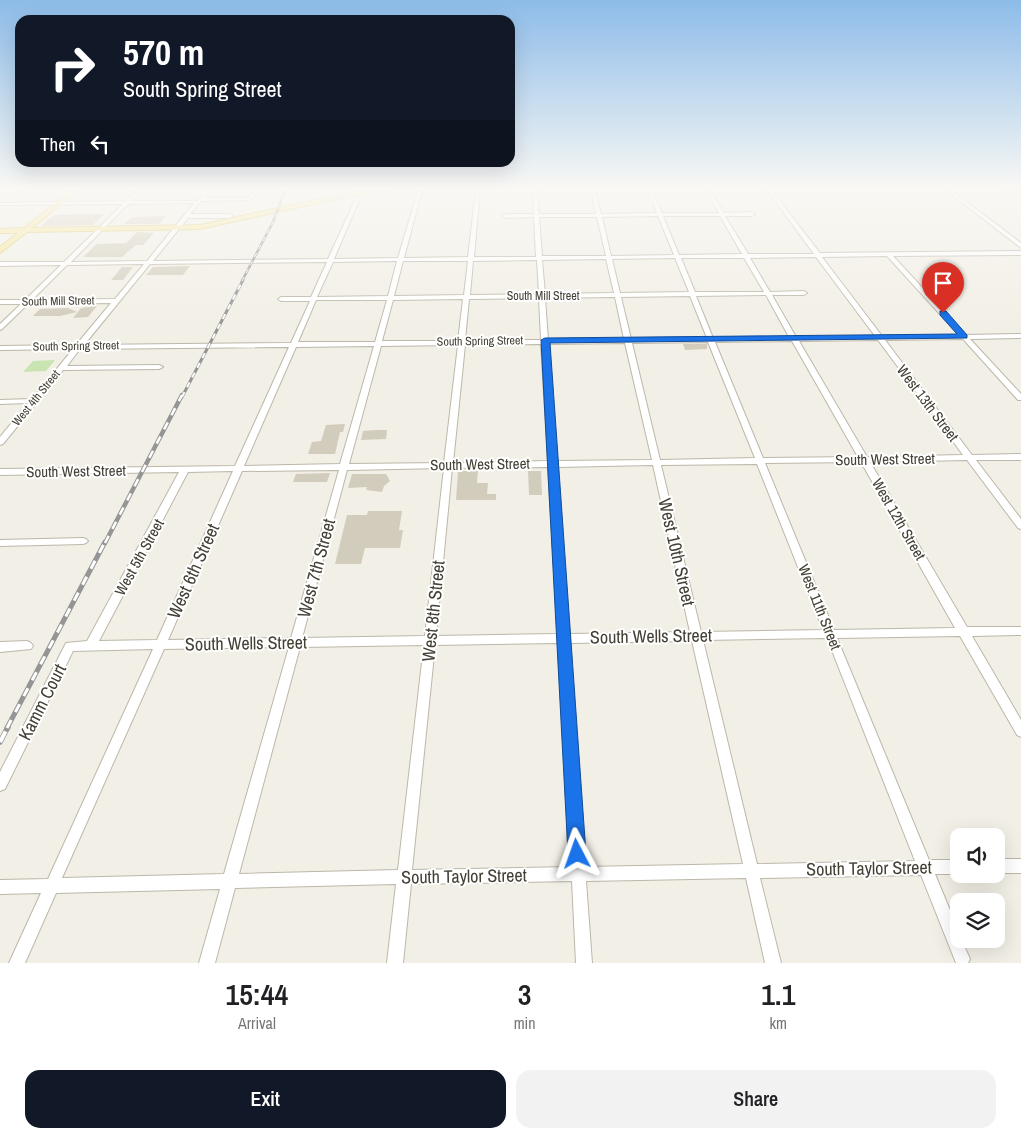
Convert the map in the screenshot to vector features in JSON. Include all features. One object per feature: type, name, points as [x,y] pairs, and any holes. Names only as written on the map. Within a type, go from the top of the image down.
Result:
[{"type":"main road","points":[[0,251],[19,235]]},
{"type":"street","points":[[0,328],[95,235]]},
{"type":"street","name":"West 4th Street","points":[[0,442],[170,235]]},
{"type":"street","name":"West 6th Street","points":[[17,963],[342,235]]},
{"type":"street","name":"West 7th Street","points":[[207,963],[408,235]]},
{"type":"street","name":"West 8th Street","points":[[395,963],[473,235]]},
{"type":"street","points":[[538,235],[584,963]]},
{"type":"street","name":"West 10th Street","points":[[603,235],[773,963]]},
{"type":"street","name":"West 11th Street","points":[[669,235],[762,460],[962,959]]},
{"type":"street","name":"West 12th Street","points":[[734,235],[1021,731]]},
{"type":"street","name":"West 13th Street","points":[[803,235],[1021,526]]},
{"type":"street","points":[[1007,235],[1021,246]]},
{"type":"street","points":[[0,264],[1021,253]]},
{"type":"street","points":[[888,254],[1021,398]]},
{"type":"street","name":"South Mill Street","points":[[281,299],[804,294]]},
{"type":"street","name":"South Mill Street","points":[[0,302],[117,301]]},
{"type":"street","name":"South Spring Street","points":[[0,348],[545,340],[1021,336]]},
{"type":"street","points":[[61,368],[159,367]]},
{"type":"street","points":[[0,402],[34,401]]},
{"type":"street","name":"South West Street","points":[[0,472],[1021,457]]},
{"type":"street","name":"West 5th Street","points":[[91,645],[185,469]]},
{"type":"street","points":[[0,543],[83,541]]},
{"type":"street","name":"South Wells Street","points":[[70,646],[1021,631]]},
{"type":"street","points":[[0,646],[27,646]]},
{"type":"street","name":"Kamm Court","points":[[0,785],[70,646]]},
{"type":"street","points":[[1005,866],[1021,866]]},
{"type":"street","name":"South Taylor Street","points":[[0,887],[950,867]]},
{"type":"green space","points":[[55,360],[46,371],[23,372],[33,361]]},
{"type":"building","points":[[134,235],[152,235],[143,245],[136,245],[122,257],[83,257],[97,244],[126,243]]},
{"type":"building","points":[[190,266],[183,275],[146,275],[153,267]]},
{"type":"building","points":[[122,267],[133,267],[123,280],[111,280]]},
{"type":"building","points":[[97,306],[88,317],[73,318],[81,308]]},
{"type":"building","points":[[68,308],[77,312],[60,316],[33,316],[40,309]]},
{"type":"building","points":[[683,344],[707,344],[707,349],[685,350]]},
{"type":"building","points":[[345,424],[343,432],[340,432],[335,454],[308,454],[312,442],[321,441],[326,425]]},
{"type":"building","points":[[387,430],[386,439],[361,440],[363,431]]},
{"type":"building","points":[[458,471],[478,471],[477,483],[488,483],[487,494],[496,494],[496,500],[456,500]]},
{"type":"building","points":[[528,471],[541,471],[542,495],[529,495]]},
{"type":"building","points":[[330,473],[327,482],[293,482],[296,474]]},
{"type":"building","points":[[352,474],[386,474],[390,481],[384,486],[382,492],[366,490],[367,487],[348,488]]},
{"type":"building","points":[[368,511],[402,511],[399,530],[403,530],[400,548],[365,548],[361,564],[335,564],[347,515],[367,515]]},
{"type":"railway","points":[[242,281],[266,235]]},
{"type":"railway","points":[[182,397],[243,280]]},
{"type":"railway","points":[[105,543],[182,395]]},
{"type":"railway","points":[[7,728],[105,542]]},
{"type":"railway","points":[[0,742],[8,727]]},
{"type":"route","points":[[577,854],[545,340],[964,336],[943,313]]}]
